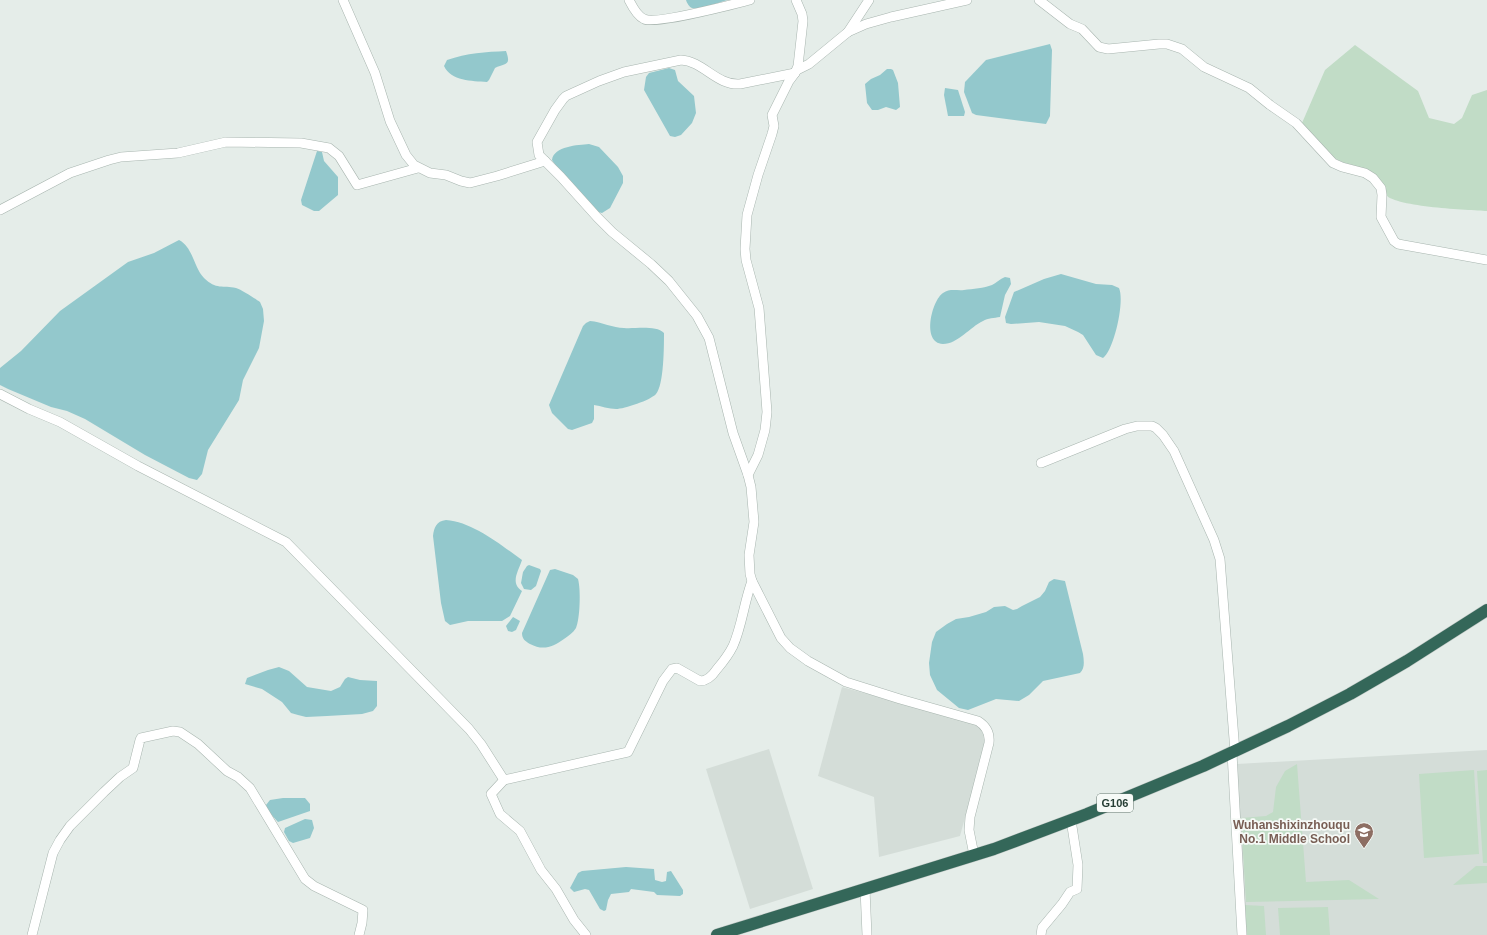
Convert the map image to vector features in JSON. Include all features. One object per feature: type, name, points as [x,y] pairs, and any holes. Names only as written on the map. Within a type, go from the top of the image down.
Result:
[{"type":"highway","name":"G106","points":[[717,935],[994,849],[1071,820],[1233,752],[1288,726],[1379,678],[1487,610]]},
{"type":"street","points":[[343,0],[375,73],[390,121],[406,155],[418,168],[430,173],[446,175],[470,183],[545,161]]},
{"type":"street","points":[[629,0],[640,17],[648,20],[693,13],[750,0]]},
{"type":"street","points":[[748,475],[758,455],[767,412],[759,308],[746,260],[746,215],[772,134],[774,126],[772,115],[789,81],[796,71],[800,57],[803,21],[802,14],[796,0]]},
{"type":"street","points":[[869,0],[848,32],[809,64],[796,71],[740,84],[732,84],[725,82],[690,61],[681,60],[618,74],[599,81],[563,99],[536,142],[539,155],[604,225],[664,277],[697,316],[709,338],[733,434],[748,475],[754,511],[749,562],[752,581],[781,638],[790,648],[820,669],[846,682],[978,721],[984,726],[989,736],[989,743],[969,822],[970,838],[974,855]]},
{"type":"street","points":[[848,32],[878,20],[967,0]]},
{"type":"street","points":[[1039,0],[1070,24],[1082,28],[1101,48],[1108,49],[1167,44],[1182,49],[1204,67],[1249,88],[1296,123],[1333,163],[1365,173],[1375,180],[1381,188],[1382,195],[1380,217],[1394,241],[1398,244],[1487,260]]},
{"type":"street","points":[[0,210],[70,172],[121,156],[178,153],[226,142],[301,143],[329,148],[339,156],[357,185],[418,168]]},
{"type":"street","points":[[0,394],[60,422],[138,466],[286,542],[469,729],[482,744],[504,780]]},
{"type":"street","points":[[1041,463],[1130,427],[1152,426],[1160,431],[1174,451],[1211,534],[1220,559],[1233,752],[1242,935]]},
{"type":"street","points":[[586,935],[574,920],[556,889],[541,870],[520,831],[500,814],[491,794],[504,780],[628,752],[663,681],[672,669],[677,668],[700,681],[704,681],[714,673],[728,654],[735,640],[746,594],[752,581]]},
{"type":"street","points":[[32,935],[53,854],[64,833],[104,792],[133,768],[141,738],[173,731],[180,732],[191,739],[227,772],[247,784],[278,832],[305,879],[314,886],[363,910],[362,924],[359,935]]},
{"type":"street","points":[[1040,935],[1042,928],[1070,892],[1077,889],[1078,865],[1071,820]]},
{"type":"street","points":[[865,889],[867,935]]},
{"type":"shaded area","points":[[842,687],[981,725],[987,736],[960,836],[879,857],[874,797],[818,776]]},
{"type":"shaded area","points":[[769,749],[813,889],[750,909],[706,769]]},
{"type":"shaded area","name":"Wuhanshixinzhouqu No.1 Middle School","points":[[1487,750],[1487,935],[1245,935],[1237,764]]},
{"type":"green space","points":[[1355,45],[1418,91],[1429,118],[1454,124],[1462,118],[1472,95],[1487,90],[1487,211],[1450,209],[1418,205],[1392,199],[1384,192],[1380,180],[1376,175],[1368,170],[1344,163],[1335,158],[1302,123],[1325,70]]},
{"type":"green space","points":[[1297,764],[1306,882],[1349,880],[1379,899],[1246,902],[1241,818],[1266,816],[1273,812],[1276,787],[1285,771]]},
{"type":"green space","points":[[1474,770],[1479,854],[1424,858],[1419,774]]},
{"type":"green space","points":[[1487,770],[1487,863],[1483,863],[1477,771]]},
{"type":"green space","points":[[1476,866],[1487,866],[1487,883],[1453,885]]},
{"type":"green space","points":[[1245,905],[1264,906],[1266,935],[1247,935]]},
{"type":"green space","points":[[1328,907],[1330,935],[1280,935],[1278,908]]},
{"type":"water","points":[[686,0],[728,0],[704,7],[692,8]]},
{"type":"water","points":[[1050,44],[1052,50],[1050,116],[1046,124],[976,115],[972,113],[964,92],[965,82],[986,60]]},
{"type":"water","points":[[506,51],[508,62],[495,68],[487,82],[462,79],[452,75],[444,66],[447,60],[469,54]]},
{"type":"water","points":[[669,68],[675,70],[678,81],[694,96],[696,113],[692,123],[681,135],[675,137],[670,136],[644,90],[646,77],[649,73]]},
{"type":"water","points":[[887,69],[893,70],[898,83],[900,107],[896,110],[886,107],[878,110],[872,110],[867,103],[865,84]]},
{"type":"water","points":[[945,88],[958,90],[965,112],[964,116],[948,116],[944,95]]},
{"type":"water","points":[[589,144],[599,147],[618,167],[623,176],[623,183],[610,208],[602,213],[598,212],[552,160],[554,155],[562,149]]},
{"type":"water","points":[[317,151],[322,152],[324,161],[338,177],[338,195],[319,211],[314,211],[302,205],[301,200]]},
{"type":"water","points":[[179,240],[187,247],[201,274],[208,282],[216,286],[236,288],[260,302],[263,309],[264,321],[259,348],[243,380],[239,400],[208,450],[202,474],[197,480],[189,478],[145,455],[85,419],[67,411],[51,407],[0,385],[0,368],[21,351],[60,311],[128,262],[154,253]]},
{"type":"water","points":[[1061,274],[1096,284],[1112,285],[1119,288],[1121,303],[1117,325],[1111,346],[1103,358],[1096,355],[1083,335],[1065,326],[1039,322],[1006,323],[1005,317],[1014,292],[1044,279]]},
{"type":"water","points":[[1005,277],[1010,278],[1011,284],[1005,295],[1000,317],[983,321],[954,341],[943,344],[936,342],[932,337],[930,329],[932,312],[939,297],[943,293],[951,290],[986,287]]},
{"type":"water","points":[[590,321],[620,328],[656,329],[664,333],[664,356],[661,382],[656,394],[637,404],[620,409],[611,409],[594,405],[594,419],[592,423],[572,430],[568,429],[552,413],[549,405],[583,326]]},
{"type":"water","points":[[446,520],[466,525],[486,535],[522,560],[516,577],[516,584],[522,591],[510,616],[502,621],[468,621],[450,625],[445,621],[441,603],[433,536],[436,525]]},
{"type":"water","points":[[529,565],[540,569],[541,571],[536,586],[531,590],[524,589],[521,583],[523,572]]},
{"type":"water","points":[[555,569],[573,575],[578,579],[580,597],[579,611],[576,628],[569,636],[552,646],[544,648],[535,646],[525,641],[522,633],[550,570]]},
{"type":"water","points":[[1054,579],[1065,581],[1083,654],[1084,662],[1080,673],[1043,681],[1029,695],[1019,701],[996,699],[968,710],[959,708],[937,690],[930,675],[929,663],[932,642],[936,632],[956,619],[986,612],[994,607],[1005,606],[1013,610],[1017,609],[1040,597],[1045,591],[1049,582]]},
{"type":"water","points":[[513,617],[520,621],[516,630],[512,632],[508,631],[506,626]]},
{"type":"water","points":[[279,667],[289,671],[307,687],[331,691],[340,687],[348,677],[360,680],[377,681],[377,706],[373,711],[362,714],[306,717],[291,713],[282,702],[262,689],[245,684],[247,678]]},
{"type":"water","points":[[283,798],[305,798],[310,804],[310,811],[278,822],[268,811],[266,805],[270,800]]},
{"type":"water","points":[[305,819],[312,820],[314,828],[310,838],[293,843],[289,841],[284,832],[285,828]]},
{"type":"water","points":[[626,867],[654,869],[655,880],[662,882],[666,881],[667,872],[671,871],[683,890],[683,894],[680,896],[657,895],[654,892],[631,889],[629,892],[611,894],[606,910],[604,911],[600,909],[589,890],[585,889],[574,892],[570,888],[578,873],[582,871]]},
{"type":"place","name":"Wuhanshixinzhouqu No.1 Middle School","points":[[1364,849]]}]
